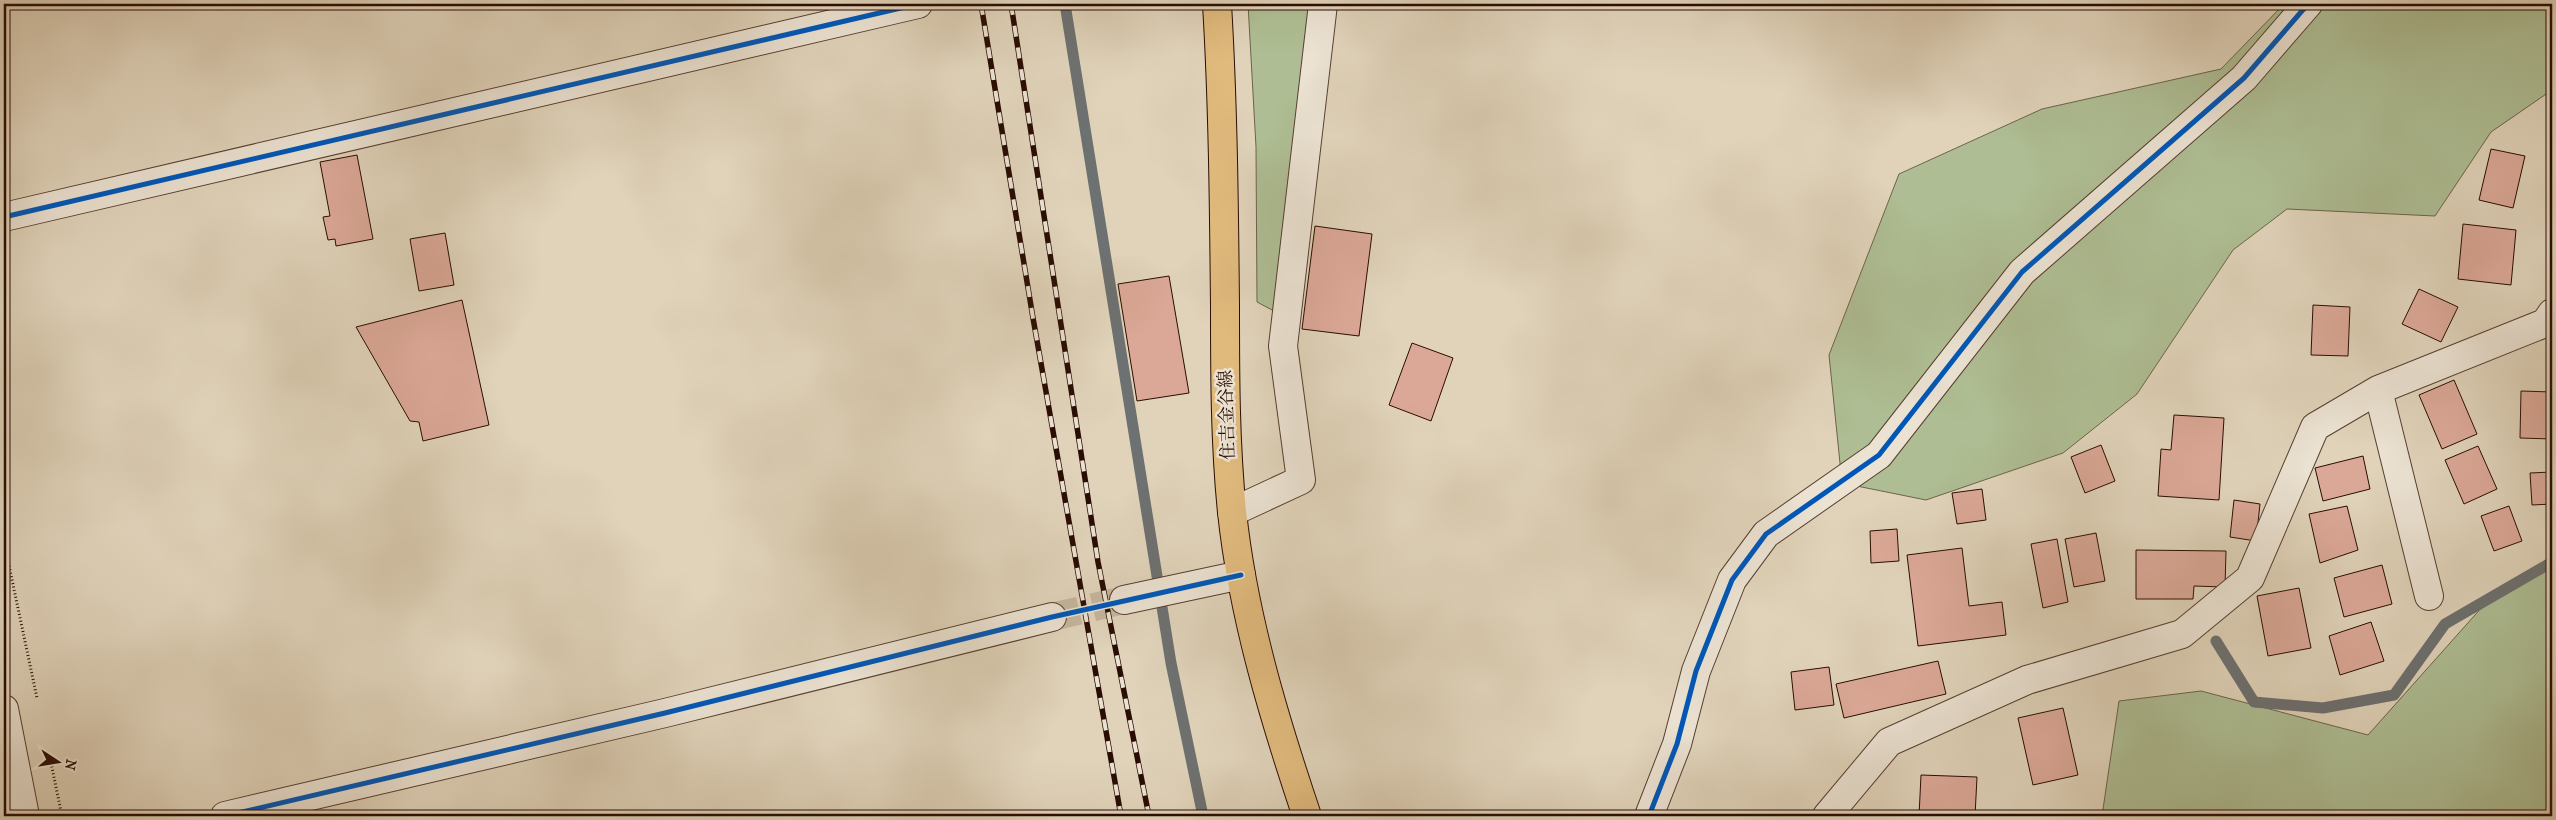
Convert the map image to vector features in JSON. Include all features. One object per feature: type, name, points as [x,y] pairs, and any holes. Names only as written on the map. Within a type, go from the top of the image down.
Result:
[{"type":"main road","name":"住吉金谷線","points":[[1217,4],[1222,96],[1226,439],[1232,512],[1241,575],[1275,722],[1307,816]]},
{"type":"street","points":[[4,217],[918,4]]},
{"type":"street","points":[[1232,512],[1301,480],[1282,346],[1323,4]]},
{"type":"street","points":[[1649,816],[1677,744],[1696,671],[1732,580],[1766,534],[1879,455],[2022,272],[2244,78],[2308,4]]},
{"type":"street","points":[[1827,816],[1888,742],[2027,680],[2182,634],[2250,578],[2315,427],[2378,390],[2550,320]]},
{"type":"street","points":[[2378,390],[2429,596]]},
{"type":"street","points":[[1124,600],[1241,575]]},
{"type":"street","points":[[225,816],[665,713],[1052,617]]},
{"type":"street","points":[[4,709],[25,816]]},
{"type":"path","points":[[4,542],[38,703]]},
{"type":"path","points":[[50,760],[62,816]]},
{"type":"green space","points":[[1248,4],[1317,4],[1274,311],[1257,302],[1256,147]]},
{"type":"green space","points":[[2284,4],[2552,4],[2552,90],[2491,132],[2435,216],[2287,209],[2233,250],[2137,394],[2063,453],[1926,500],[1842,483],[1829,355],[1899,174],[2042,109],[2221,69]]},
{"type":"green space","points":[[2552,561],[2552,816],[2102,816],[2119,701],[2201,691],[2368,735],[2491,597]]},
{"type":"building","points":[[2491,149],[2525,156],[2513,208],[2479,200]]},
{"type":"building","points":[[357,155],[373,239],[336,246],[335,239],[328,240],[323,217],[330,216],[320,162]]},
{"type":"building","points":[[2463,224],[2516,230],[2511,285],[2458,279]]},
{"type":"building","points":[[1315,226],[1372,234],[1359,336],[1302,329]]},
{"type":"building","points":[[445,233],[454,285],[419,291],[410,239]]},
{"type":"building","points":[[1169,276],[1189,393],[1137,401],[1118,284]]},
{"type":"building","points":[[2419,289],[2458,307],[2441,342],[2402,324]]},
{"type":"building","points":[[462,300],[489,425],[423,441],[419,422],[410,421],[356,327]]},
{"type":"building","points":[[2313,305],[2350,307],[2348,356],[2311,355]]},
{"type":"building","points":[[1412,343],[1453,358],[1431,421],[1389,405]]},
{"type":"building","points":[[2454,380],[2477,434],[2442,449],[2419,395]]},
{"type":"building","points":[[2521,391],[2552,392],[2552,439],[2520,438]]},
{"type":"building","points":[[2174,415],[2224,418],[2219,500],[2158,496],[2161,449],[2171,450]]},
{"type":"building","points":[[2101,445],[2115,481],[2085,493],[2071,457]]},
{"type":"building","points":[[2478,446],[2497,489],[2464,504],[2445,460]]},
{"type":"building","points":[[2363,456],[2370,489],[2323,501],[2315,468]]},
{"type":"building","points":[[2552,472],[2552,504],[2532,505],[2530,473]]},
{"type":"building","points":[[1982,489],[1986,520],[1957,524],[1952,493]]},
{"type":"building","points":[[2234,500],[2260,504],[2256,541],[2230,537]]},
{"type":"building","points":[[2347,506],[2358,550],[2320,563],[2309,514]]},
{"type":"building","points":[[2509,506],[2522,541],[2494,551],[2481,516]]},
{"type":"building","points":[[1897,529],[1899,561],[1871,563],[1870,531]]},
{"type":"building","points":[[2096,533],[2105,581],[2074,587],[2065,539]]},
{"type":"building","points":[[2057,539],[2068,602],[2043,608],[2031,544]]},
{"type":"building","points":[[1962,548],[1969,606],[2002,602],[2006,635],[1918,646],[1907,555]]},
{"type":"building","points":[[2136,550],[2226,551],[2225,587],[2194,586],[2193,599],[2136,599]]},
{"type":"building","points":[[2382,565],[2392,604],[2344,617],[2334,578]]},
{"type":"building","points":[[2299,588],[2311,648],[2268,656],[2257,596]]},
{"type":"building","points":[[2371,622],[2384,661],[2340,675],[2329,636]]},
{"type":"building","points":[[1938,661],[1946,694],[1844,718],[1836,684]]},
{"type":"building","points":[[1829,667],[1834,705],[1795,710],[1791,672]]},
{"type":"building","points":[[2063,708],[2078,775],[2033,785],[2018,718]]},
{"type":"building","points":[[1921,775],[1977,777],[1975,816],[1919,816]]},
{"type":"waterway","points":[[1065,4],[1171,663],[1203,816]]},
{"type":"waterway","points":[[2216,641],[2254,702],[2323,708],[2394,695],[2445,624],[2547,565],[2552,564]]},
{"type":"tunnel","points":[[1052,617],[1124,600]]},
{"type":"railway","points":[[981,4],[1033,318],[1121,816]]},
{"type":"railway","points":[[1011,4],[1098,562],[1149,816]]},
{"type":"cycle path","points":[[4,217],[918,4]]},
{"type":"cycle path","points":[[1649,816],[1677,744],[1696,671],[1732,580],[1766,534],[1879,455],[2022,272],[2244,78],[2308,4]]},
{"type":"cycle path","points":[[225,816],[665,713],[1052,617],[1241,575]]}]
